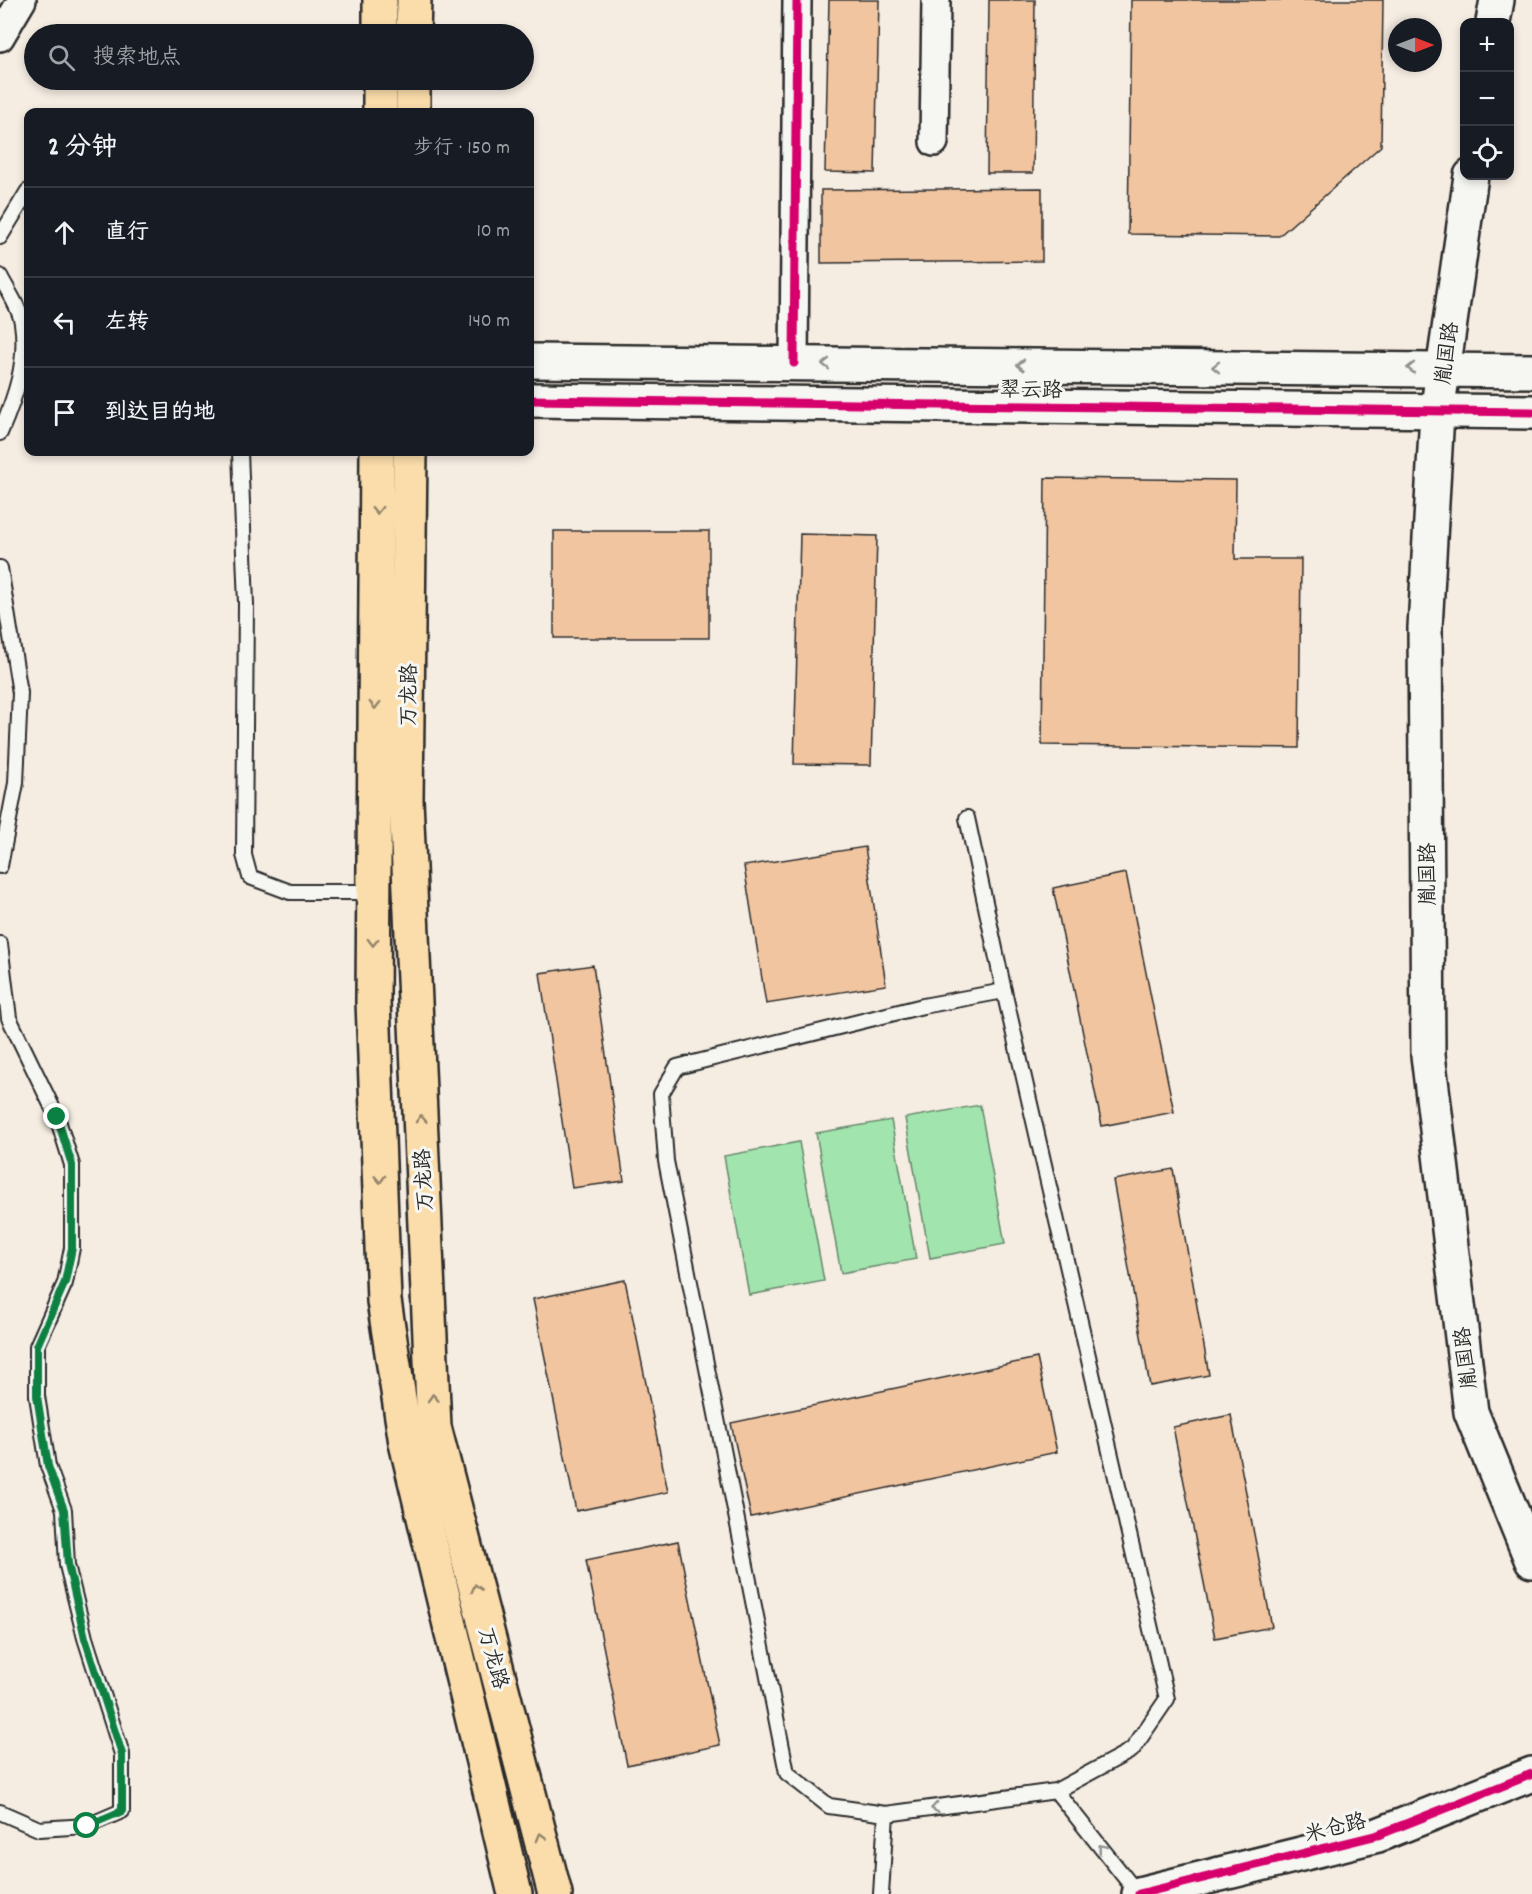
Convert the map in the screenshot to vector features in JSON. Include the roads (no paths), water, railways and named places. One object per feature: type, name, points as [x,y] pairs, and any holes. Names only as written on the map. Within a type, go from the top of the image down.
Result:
[{"type":"highway","points":[[380,0],[380,24]]},
{"type":"highway","points":[[413,24],[414,0]]},
{"type":"highway","points":[[380,90],[380,108]]},
{"type":"highway","points":[[413,90],[413,108]]},
{"type":"highway","name":"万龙路","points":[[377,456],[373,1001],[384,1301],[406,1443],[515,1894]]},
{"type":"highway","name":"万龙路","points":[[410,456],[406,800],[434,1427],[555,1894]]},
{"type":"street","points":[[0,37],[22,0]]},
{"type":"street","points":[[794,363],[797,0]]},
{"type":"street","points":[[934,142],[936,0]]},
{"type":"street","points":[[1494,18],[1497,0]]},
{"type":"street","name":"胤国路","points":[[1470,180],[1437,413],[1425,628],[1428,1055],[1471,1412],[1532,1561]]},
{"type":"street","name":"翠云路","points":[[534,361],[1532,370]]},
{"type":"street","name":"翠云路","points":[[534,400],[1437,413],[1532,412]]},
{"type":"street","name":"米仓路","points":[[1139,1894],[1378,1835],[1532,1774]]},
{"type":"lane","points":[[0,237],[24,198]]},
{"type":"lane","points":[[0,276],[22,322],[22,366],[16,396],[0,433]]},
{"type":"lane","points":[[240,456],[246,604],[244,855],[250,877],[290,892],[374,892]]},
{"type":"lane","points":[[0,568],[20,693],[16,783],[0,866]]},
{"type":"lane","points":[[967,818],[1004,991],[1167,1699],[1132,1750],[1056,1791],[886,1814],[829,1806],[788,1773],[666,1161],[661,1094],[677,1066],[922,1006],[1004,991]]},
{"type":"lane","points":[[0,944],[9,1018],[57,1117],[72,1165],[72,1248],[65,1282],[37,1346],[37,1396],[48,1466],[64,1510],[70,1575],[85,1638],[122,1754],[122,1811],[87,1826],[39,1829],[0,1812]]},
{"type":"lane","points":[[1056,1791],[1139,1894]]},
{"type":"lane","points":[[881,1894],[886,1814]]}]
